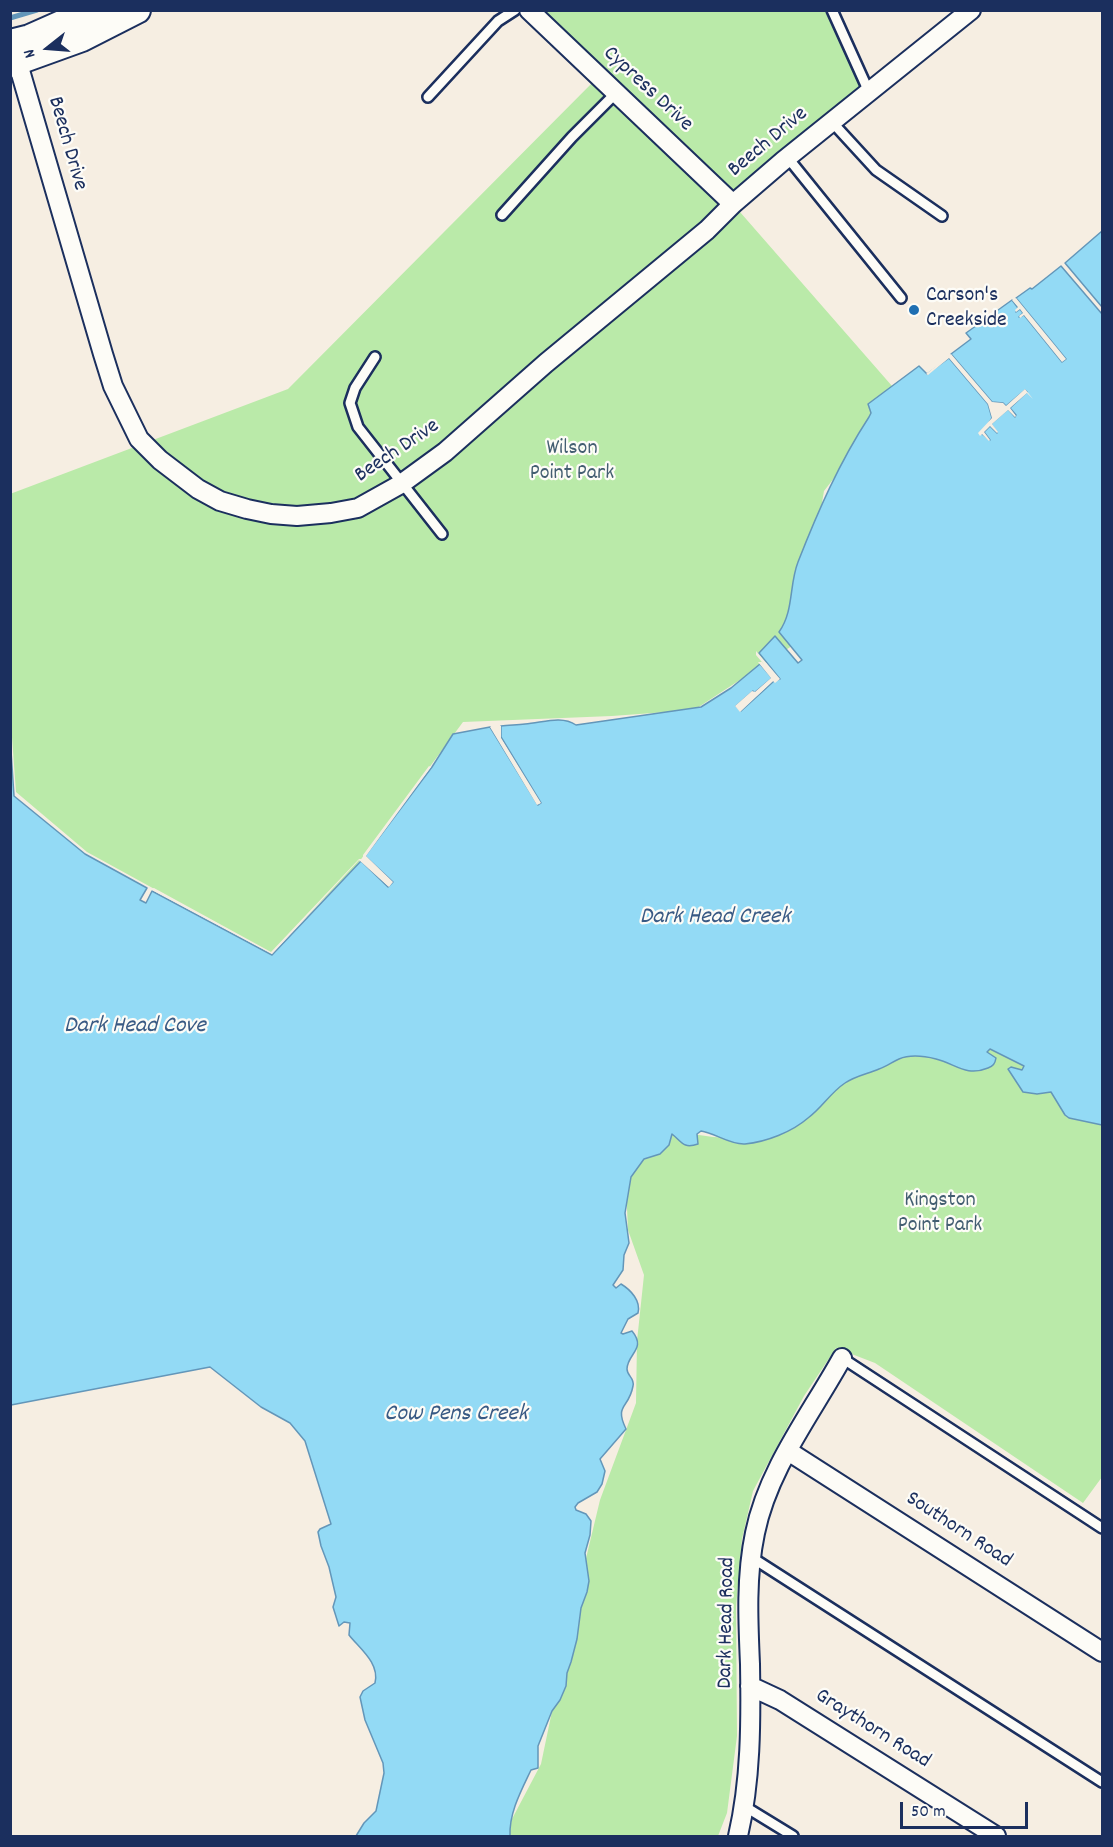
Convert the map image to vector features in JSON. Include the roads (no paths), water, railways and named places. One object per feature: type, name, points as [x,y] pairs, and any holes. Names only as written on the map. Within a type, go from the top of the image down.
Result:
[{"type":"street","points":[[12,53],[30,38],[93,10]]},
{"type":"street","points":[[12,53],[82,38],[136,10]]},
{"type":"street","name":"Cypress Drive","points":[[529,10],[733,204]]},
{"type":"street","name":"Beech Drive","points":[[12,53],[113,386],[139,439],[160,460],[198,489],[220,501],[271,514],[297,516],[358,508],[401,484],[446,452],[546,363],[707,230],[733,204],[970,10]]},
{"type":"street","name":"Dark Head Road","points":[[738,1836],[749,1764],[748,1597],[751,1557],[762,1507],[788,1450],[842,1358]]},
{"type":"street","name":"Southorn Road","points":[[788,1450],[1102,1652]]},
{"type":"street","name":"Graythorn Road","points":[[750,1686],[780,1700],[996,1836]]},
{"type":"lane","points":[[429,97],[498,21],[515,10]]},
{"type":"lane","points":[[832,10],[869,92]]},
{"type":"lane","points":[[502,216],[572,137],[616,93]]},
{"type":"lane","points":[[832,122],[876,170],[942,216]]},
{"type":"lane","points":[[788,158],[901,298]]},
{"type":"lane","points":[[375,357],[354,388],[350,403],[358,428],[442,534]]},
{"type":"lane","points":[[842,1358],[1102,1527]]},
{"type":"lane","points":[[751,1557],[1102,1782]]},
{"type":"lane","points":[[744,1806],[793,1836]]},
{"type":"water","points":[[1102,231],[1102,307],[1065,263]]},
{"type":"water","name":"Dark Head Creek","points":[[1061,266],[1102,314],[1102,1125],[1069,1118],[1051,1092],[1037,1094],[1023,1092],[1008,1069],[1011,1067],[1022,1070],[1024,1066],[990,1049],[987,1052],[996,1058],[994,1064],[973,1071],[922,1056],[908,1056],[899,1059],[849,1081],[835,1091],[818,1110],[802,1123],[770,1139],[739,1144],[701,1131],[697,1134],[698,1144],[689,1146],[683,1144],[672,1134],[669,1145],[660,1154],[644,1159],[631,1177],[625,1213],[629,1243],[624,1255],[623,1270],[613,1285],[616,1288],[621,1284],[628,1289],[637,1300],[639,1309],[638,1313],[628,1319],[621,1333],[632,1331],[638,1342],[627,1369],[633,1383],[621,1415],[626,1429],[600,1459],[605,1471],[602,1484],[597,1492],[575,1507],[576,1510],[586,1514],[591,1521],[585,1553],[589,1581],[587,1592],[581,1608],[577,1639],[567,1673],[566,1686],[552,1711],[538,1746],[538,1768],[531,1770],[516,1802],[511,1819],[510,1836],[356,1836],[364,1823],[376,1811],[384,1773],[383,1763],[365,1720],[360,1697],[363,1691],[375,1683],[376,1676],[372,1662],[349,1635],[350,1623],[344,1622],[339,1626],[333,1607],[336,1597],[318,1532],[331,1524],[305,1441],[290,1423],[261,1407],[210,1367],[11,1405],[10,736],[14,796],[85,854],[147,888],[140,900],[146,903],[152,891],[272,955],[361,861],[388,887],[393,882],[365,856],[432,767],[453,734],[490,727],[538,805],[541,803],[501,737],[501,726],[551,720],[564,720],[576,725],[701,707],[731,688],[760,664],[772,678],[736,706],[741,711],[774,681],[780,679],[759,653],[775,636],[798,663],[802,660],[779,632],[787,615],[798,562],[830,488],[871,413],[868,404],[919,366],[927,374],[949,358],[988,404],[992,418],[982,434],[990,440],[984,432],[990,426],[997,433],[991,424],[1008,409],[1015,417],[1016,415],[1010,408],[1027,392],[1025,390],[1006,406],[1003,403],[992,402],[951,354],[971,339],[966,333],[1012,300],[1018,308],[1016,312],[1020,309],[1023,313],[1019,317],[1024,315],[1062,362],[1066,359],[1016,298],[1030,288],[1032,289]]},
{"type":"waterway","points":[[10,18],[37,10]]},
{"type":"place","name":"Carson's Creekside","points":[[914,310]]},
{"type":"park label","name":"Wilson Point Park","points":[[572,462]]},
{"type":"park label","name":"Kingston Point Park","points":[[940,1214]]},
{"type":"water label","name":"Dark Head Cove","points":[[135,1028]]},
{"type":"water label","name":"Cow Pens Creek","points":[[456,1416]]}]
